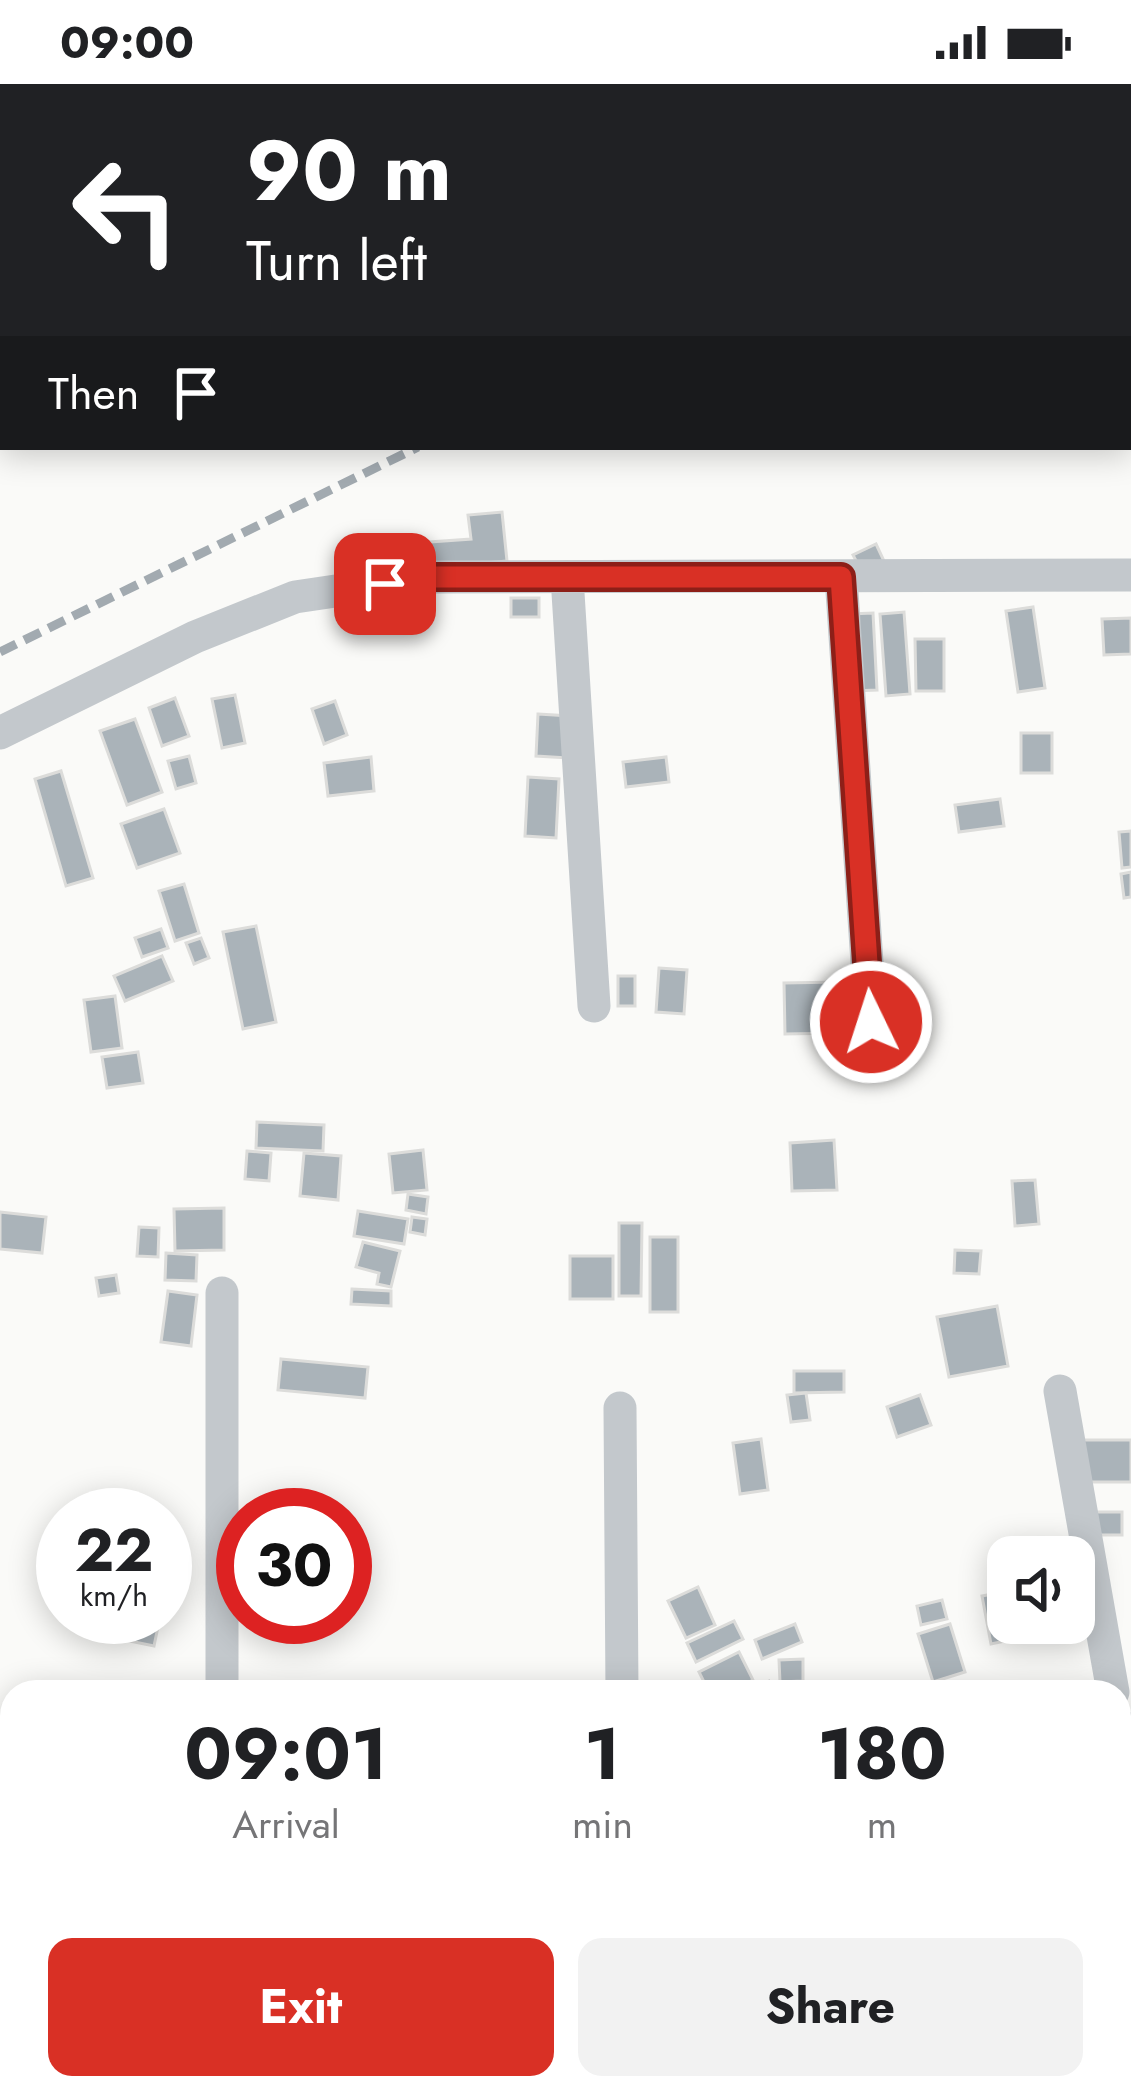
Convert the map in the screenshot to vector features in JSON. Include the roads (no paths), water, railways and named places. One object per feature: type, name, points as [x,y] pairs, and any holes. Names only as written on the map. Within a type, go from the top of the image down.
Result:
[{"type":"street","points":[[0,733],[195,637],[295,597],[430,577],[1131,574]]},
{"type":"street","points":[[568,577],[594,1006]]},
{"type":"street","points":[[841,577],[871,1022]]},
{"type":"street","points":[[222,1293],[222,1680]]},
{"type":"street","points":[[1060,1391],[1111,1680]]},
{"type":"street","points":[[620,1408],[622,1680]]},
{"type":"railway","points":[[0,652],[412,450]]}]
